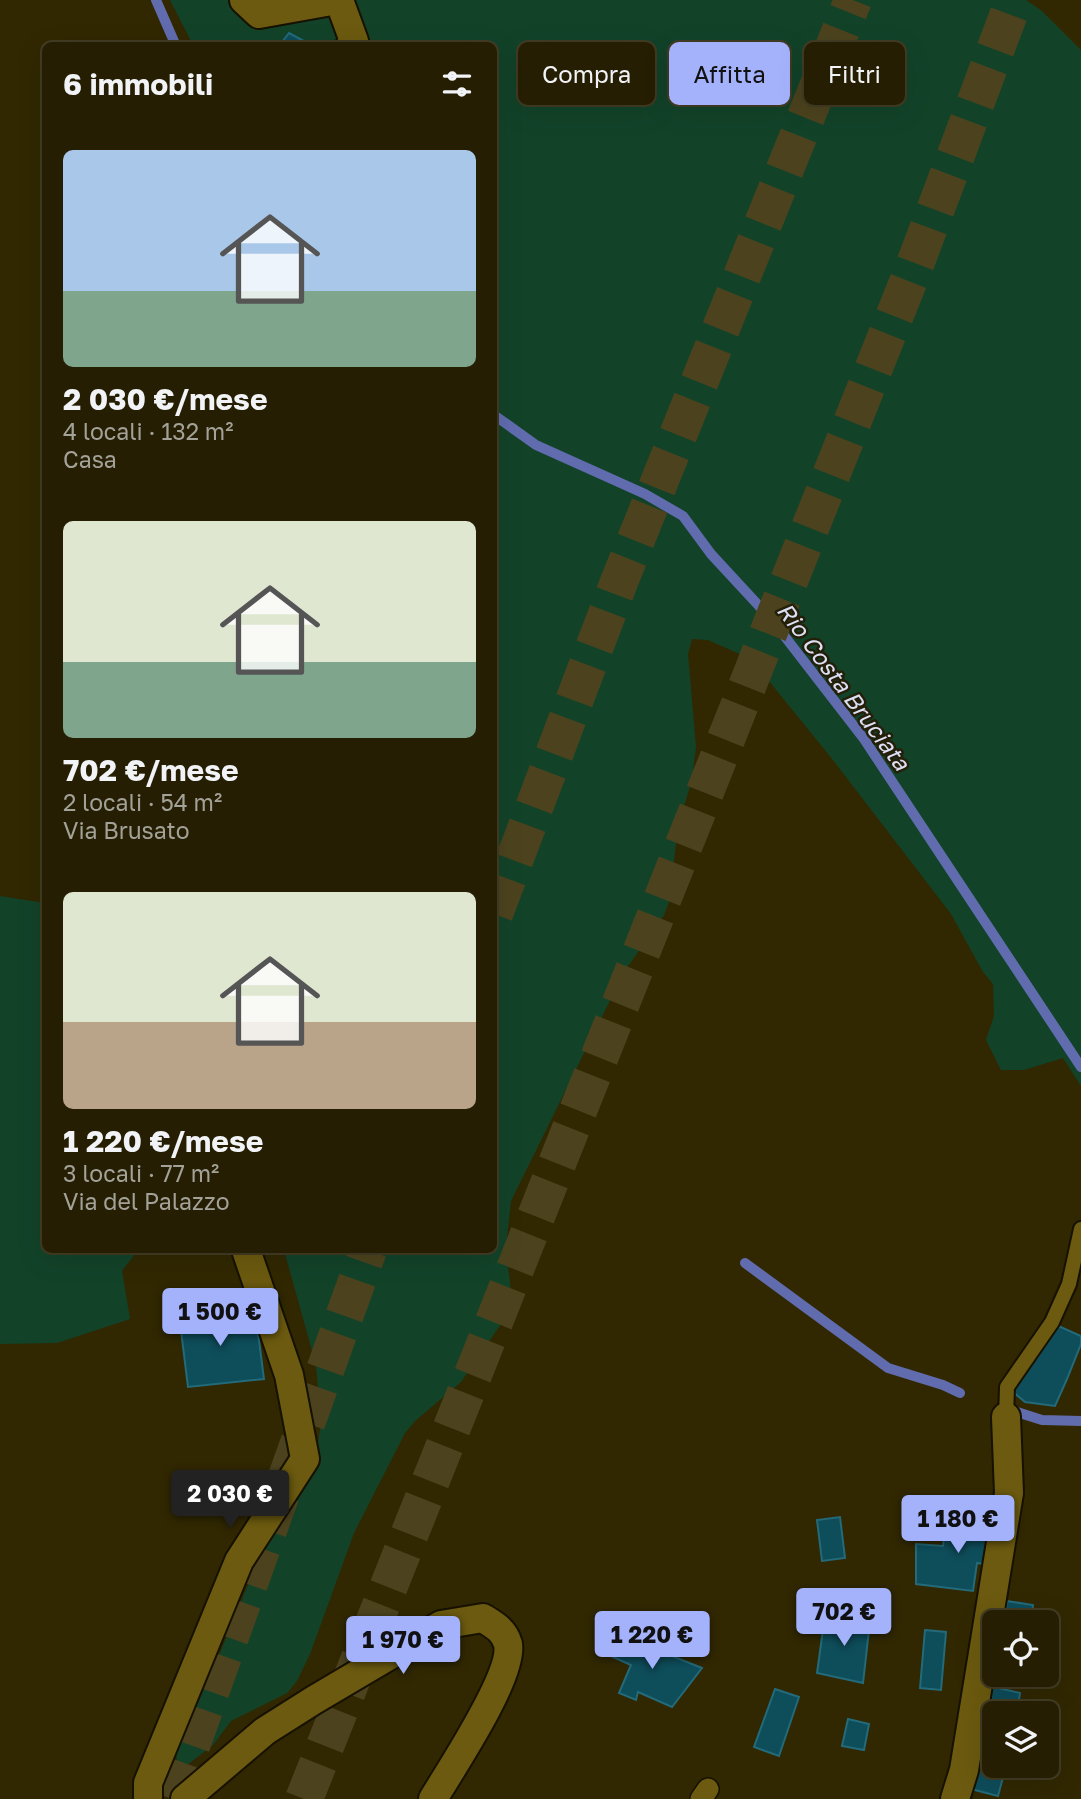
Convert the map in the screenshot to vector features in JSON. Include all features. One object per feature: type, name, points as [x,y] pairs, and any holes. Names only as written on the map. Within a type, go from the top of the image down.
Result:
[{"type":"street","points":[[244,0],[259,14],[338,0],[353,42]]},
{"type":"street","points":[[148,1799],[148,1783],[239,1561],[305,1459],[289,1375],[247,1253]]},
{"type":"street","points":[[955,1799],[964,1770],[1009,1493],[1006,1417]]},
{"type":"street","points":[[185,1799],[265,1731],[314,1700],[441,1625],[483,1618],[500,1628],[508,1645],[506,1666],[492,1697],[433,1799]]},
{"type":"lane","points":[[1006,1417],[1007,1387],[1052,1322],[1069,1284],[1081,1229]]},
{"type":"green space","points":[[170,0],[1026,0],[1042,11],[1081,50],[1081,1086],[1063,1058],[1024,1070],[1001,1070],[986,1040],[994,1016],[993,984],[983,972],[951,914],[833,760],[751,659],[708,640],[692,639],[688,654],[696,747],[692,780],[678,826],[669,902],[664,915],[624,972],[511,1201],[506,1246],[511,1293],[508,1310],[461,1382],[415,1421],[405,1433],[354,1533],[310,1654],[297,1681],[287,1693],[231,1721],[213,1745],[178,1772],[176,1750],[213,1670],[262,1551],[314,1473],[321,1421],[316,1365],[285,1253],[497,1253],[497,42],[191,42]]},
{"type":"green space","points":[[0,896],[42,903],[42,1253],[136,1253],[122,1271],[130,1319],[57,1343],[0,1344]]},
{"type":"building","points":[[289,33],[306,42],[282,42]]},
{"type":"building","points":[[235,1307],[237,1320],[256,1317],[264,1379],[188,1387],[179,1314]]},
{"type":"building","points":[[1056,1325],[1081,1336],[1081,1344],[1067,1379],[1055,1406],[1025,1402],[1012,1391]]},
{"type":"building","points":[[840,1517],[845,1558],[822,1561],[817,1520]]},
{"type":"building","points":[[946,1517],[1000,1524],[996,1566],[977,1563],[973,1591],[916,1584],[916,1544],[943,1546]]},
{"type":"building","points":[[1007,1601],[1033,1605],[1032,1610],[1006,1610]]},
{"type":"building","points":[[825,1615],[870,1621],[863,1683],[817,1673]]},
{"type":"building","points":[[925,1630],[946,1632],[941,1690],[920,1688]]},
{"type":"building","points":[[614,1633],[702,1668],[672,1707],[638,1692],[636,1700],[619,1693],[631,1665],[606,1654]]},
{"type":"building","points":[[985,1687],[1020,1693],[1019,1701],[984,1701]]},
{"type":"building","points":[[775,1689],[799,1697],[779,1756],[754,1747]]},
{"type":"building","points":[[848,1719],[869,1724],[864,1750],[842,1746]]},
{"type":"building","points":[[982,1729],[982,1778],[1003,1778],[998,1796],[967,1788]]},
{"type":"waterway","name":"Rio Costa Bruciata","points":[[156,0],[174,42]]},
{"type":"waterway","name":"Rio Costa Bruciata","points":[[497,417],[536,445],[645,494],[683,516],[711,554],[772,620],[864,739],[1081,1067]]},
{"type":"waterway","points":[[745,1263],[888,1368],[960,1393]]},
{"type":"waterway","points":[[1017,1412],[1042,1420],[1081,1421]]},
{"type":"tunnel","points":[[497,906],[619,582],[853,0]]},
{"type":"tunnel","points":[[304,1799],[914,267],[1014,0]]},
{"type":"tunnel","points":[[172,1799],[367,1253]]}]
